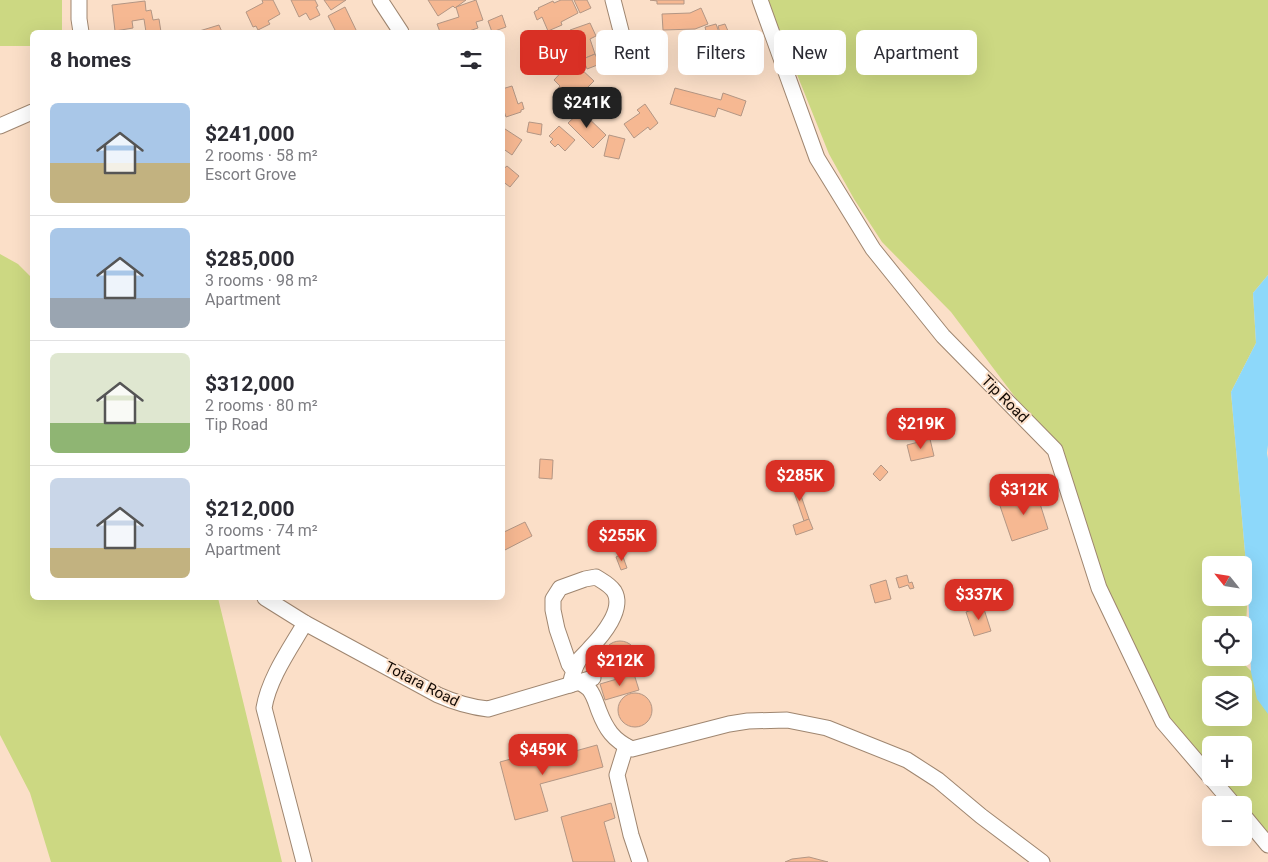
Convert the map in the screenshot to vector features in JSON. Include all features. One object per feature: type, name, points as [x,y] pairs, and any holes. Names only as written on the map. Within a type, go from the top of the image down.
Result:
[{"type":"street","points":[[79,0],[81,30]]},
{"type":"street","points":[[380,0],[400,30]]},
{"type":"street","points":[[613,0],[621,30]]},
{"type":"street","name":"Tip Road","points":[[760,0],[817,158],[873,249],[943,336],[1055,450],[1099,588],[1163,722],[1226,796]]},
{"type":"street","points":[[0,126],[30,113]]},
{"type":"street","points":[[579,679],[580,658],[602,634],[613,618],[617,602],[615,592],[596,577],[560,588],[553,599],[552,610],[569,664],[579,679],[593,696],[606,728],[614,738],[626,746],[632,749],[729,724],[748,721],[787,720],[827,728],[907,760],[938,780],[981,816],[1042,862]]},
{"type":"street","name":"Totara Road","points":[[268,600],[305,623],[454,702],[471,707],[488,709],[579,679]]},
{"type":"street","points":[[304,862],[264,708],[266,694],[305,623]]},
{"type":"street","points":[[626,746],[616,775],[640,862]]},
{"type":"street","points":[[1252,825],[1268,844]]},
{"type":"green space","points":[[0,0],[62,0],[62,30],[30,30],[30,46],[0,46]]},
{"type":"green space","points":[[767,0],[1268,0],[1268,275],[1253,293],[1256,343],[1231,392],[1245,556],[1202,556],[1202,606],[1247,606],[1246,616],[1202,616],[1202,666],[1246,666],[1268,688],[1268,845],[1252,826],[1252,796],[1226,796],[1218,786],[1252,786],[1252,736],[1202,736],[1202,768],[1163,722],[1099,588],[1055,450],[951,312],[882,242],[854,199],[829,154],[797,75],[846,75],[846,30],[779,30]]},
{"type":"green space","points":[[0,254],[18,264],[30,276],[30,600],[218,600],[282,862],[51,862],[30,793],[0,735]]},
{"type":"water","points":[[1268,275],[1268,714],[1257,699],[1251,672],[1252,616],[1249,616],[1249,606],[1252,606],[1252,556],[1245,556],[1231,392],[1256,343],[1253,293]]},
{"type":"building","points":[[262,0],[273,0],[280,14],[268,21],[270,24],[258,30],[256,26],[253,27],[246,12],[263,3]]},
{"type":"building","points":[[291,0],[315,0],[320,15],[310,20],[306,13],[299,17]]},
{"type":"building","points":[[324,0],[346,0],[331,10]]},
{"type":"building","points":[[428,0],[466,0],[438,16]]},
{"type":"building","points":[[476,0],[483,20],[476,22],[478,28],[472,30],[439,30],[437,24],[459,17],[456,7]]},
{"type":"building","points":[[561,0],[572,0],[578,13],[561,22],[562,25],[548,30],[542,17],[537,20],[534,12],[553,1],[554,3]]},
{"type":"building","points":[[574,0],[587,0],[591,8],[580,13]]},
{"type":"building","points":[[650,0],[684,0],[684,4],[657,4],[657,1]]},
{"type":"building","points":[[145,1],[146,11],[151,10],[153,20],[159,19],[161,30],[146,30],[144,19],[132,21],[133,28],[115,30],[112,5]]},
{"type":"building","points":[[345,7],[356,30],[335,30],[328,16]]},
{"type":"building","points":[[701,8],[708,24],[695,29],[663,30],[662,14],[690,13]]},
{"type":"building","points":[[502,15],[506,27],[491,30],[488,21]]},
{"type":"building","points":[[590,23],[596,36],[590,39],[595,54],[586,58],[586,30],[570,30]]},
{"type":"building","points":[[716,24],[718,30],[706,30],[705,27]]},
{"type":"building","points":[[725,24],[728,30],[719,30],[718,26]]},
{"type":"building","points":[[219,25],[221,30],[203,30]]},
{"type":"building","points":[[595,54],[596,66],[587,69],[586,58]]},
{"type":"building","points":[[586,74],[594,81],[588,87],[591,90],[583,97],[581,95],[571,106],[556,91],[560,86],[554,80],[559,75]]},
{"type":"building","points":[[512,86],[518,104],[522,102],[524,109],[521,112],[506,117],[505,114],[505,88]]},
{"type":"building","points":[[675,88],[721,100],[723,93],[746,101],[741,116],[718,108],[715,117],[670,104]]},
{"type":"building","points":[[645,104],[658,123],[650,130],[648,127],[634,138],[624,124],[640,113],[637,110]]},
{"type":"building","points":[[581,111],[606,135],[593,148],[568,123]]},
{"type":"building","points":[[529,122],[542,124],[541,135],[527,132]]},
{"type":"building","points":[[559,126],[575,140],[565,151],[558,144],[555,147],[550,142],[553,139],[549,136]]},
{"type":"building","points":[[505,129],[522,140],[512,155],[505,150]]},
{"type":"building","points":[[609,135],[625,139],[619,159],[604,156]]},
{"type":"building","points":[[507,166],[519,176],[510,187],[505,183],[505,168]]},
{"type":"building","points":[[930,439],[934,456],[911,461],[907,445]]},
{"type":"building","points":[[540,459],[553,460],[552,479],[539,478]]},
{"type":"building","points":[[881,465],[888,472],[880,481],[873,474]]},
{"type":"building","points":[[797,484],[809,519],[804,521],[792,486]]},
{"type":"building","points":[[1036,491],[1048,529],[1012,541],[999,503]]},
{"type":"building","points":[[809,519],[813,529],[796,535],[793,525]]},
{"type":"building","points":[[525,522],[532,536],[505,550],[505,532]]},
{"type":"building","points":[[622,554],[627,568],[621,570],[616,557]]},
{"type":"building","points":[[907,575],[909,583],[912,582],[914,588],[910,589],[908,585],[899,588],[896,578]]},
{"type":"building","points":[[886,580],[891,599],[875,603],[870,585]]},
{"type":"building","points":[[983,606],[991,631],[974,636],[966,612]]},
{"type":"building","points":[[620,641],[627,642],[632,646],[636,651],[636,665],[632,670],[627,674],[620,675],[613,674],[608,670],[604,665],[603,658],[604,651],[608,646],[613,642]]},
{"type":"building","points":[[634,674],[639,690],[605,700],[600,684]]},
{"type":"building","points":[[635,693],[647,698],[652,710],[647,722],[635,727],[623,722],[618,710],[623,698]]},
{"type":"building","points":[[597,745],[603,767],[540,784],[548,811],[515,820],[500,762],[547,749],[550,758]]},
{"type":"building","points":[[611,803],[615,818],[604,822],[615,862],[573,862],[561,817]]},
{"type":"building","points":[[809,857],[828,862],[785,862],[792,859]]}]
